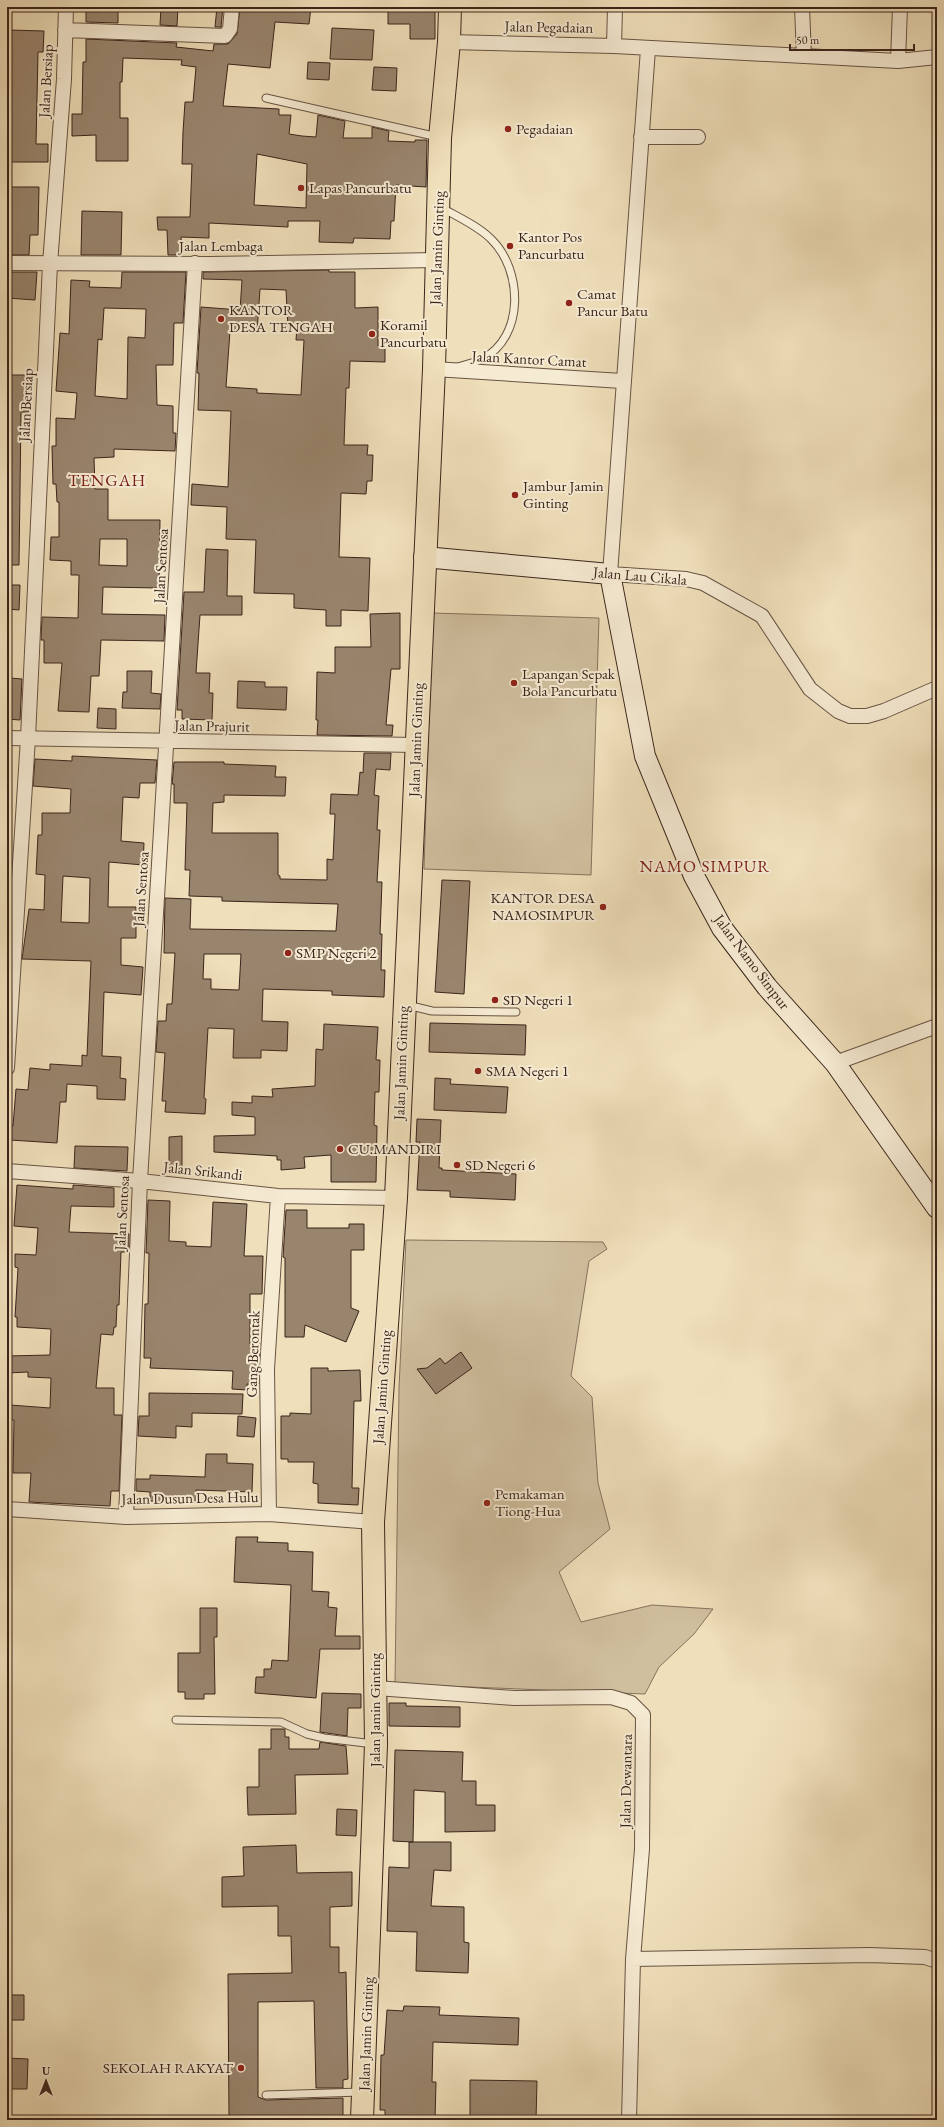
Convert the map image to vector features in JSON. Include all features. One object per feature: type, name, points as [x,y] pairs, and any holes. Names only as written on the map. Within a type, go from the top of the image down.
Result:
[{"type":"highway","name":"Jalan Jamin Ginting","points":[[362,2120],[376,1744],[373,1522],[396,1198],[424,557],[439,370],[436,260],[440,207],[440,138],[449,42],[450,7]]},
{"type":"street","name":"Jalan Bersiap","points":[[7,1068],[28,738],[50,264],[66,30],[66,7]]},
{"type":"street","points":[[66,30],[225,36],[230,29],[232,7]]},
{"type":"street","points":[[614,46],[616,7]]},
{"type":"street","points":[[802,7],[804,56]]},
{"type":"street","points":[[898,61],[900,7]]},
{"type":"street","name":"Jalan Pegadaian","points":[[449,42],[614,46],[648,49],[898,61],[937,58]]},
{"type":"street","points":[[610,574],[622,381],[648,49]]},
{"type":"street","points":[[641,137],[698,137]]},
{"type":"street","name":"Jalan Lembaga","points":[[7,263],[195,263],[436,260]]},
{"type":"street","name":"Jalan Sentosa","points":[[126,1517],[140,1181],[168,742],[195,263]]},
{"type":"street","name":"Jalan Kantor Camat","points":[[439,370],[622,381]]},
{"type":"street","name":"Jalan Lau Cikala","points":[[424,557],[610,574],[686,578],[703,584],[762,616],[786,649],[810,689],[838,711],[850,716],[867,716],[884,711],[937,688]]},
{"type":"street","name":"Jalan Namo Simpur","points":[[610,574],[645,756],[694,876],[722,928],[767,987],[835,1063],[937,1208]]},
{"type":"street","name":"Jalan Prajurit","points":[[7,738],[168,742],[416,745]]},
{"type":"street","points":[[835,1063],[937,1026]]},
{"type":"street","name":"Jalan Srikandi","points":[[7,1171],[140,1181],[278,1196],[396,1198]]},
{"type":"street","name":"Gang Berontak","points":[[269,1514],[268,1369],[278,1196]]},
{"type":"street","name":"Jalan Dusun Desa Hulu","points":[[7,1509],[126,1517],[269,1514],[373,1522]]},
{"type":"street","name":"Jalan Dewantara","points":[[376,1688],[514,1698],[611,1697],[631,1703],[643,1715],[642,1849],[632,1959],[629,2120]]},
{"type":"street","points":[[632,1959],[870,1955],[925,1957],[937,1961]]},
{"type":"lane","points":[[266,98],[440,138]]},
{"type":"lane","points":[[439,370],[482,359],[491,352],[510,329],[515,307],[513,282],[500,249],[482,231],[440,207]]},
{"type":"lane","points":[[404,1004],[432,1011],[516,1012]]},
{"type":"lane","points":[[176,1720],[281,1722],[307,1734],[324,1738],[376,1744]]},
{"type":"lane","points":[[266,2095],[363,2092]]},
{"type":"shaded area","name":"Lapangan Sepak Bola Pancurbatu","points":[[432,613],[599,618],[591,875],[424,869]]},
{"type":"shaded area","points":[[406,1240],[603,1242],[607,1249],[589,1261],[571,1376],[592,1397],[598,1483],[610,1529],[559,1572],[581,1622],[652,1605],[713,1609],[694,1634],[659,1667],[645,1694],[395,1684],[399,1388]]},
{"type":"building","points":[[86,7],[118,8],[118,23],[86,22]]},
{"type":"building","points":[[161,7],[178,7],[177,26],[160,25]]},
{"type":"building","points":[[217,7],[223,7],[221,27],[215,27]]},
{"type":"building","points":[[240,7],[311,7],[309,24],[275,22],[270,68],[228,64],[223,106],[279,109],[279,115],[291,115],[289,134],[316,137],[318,115],[345,121],[343,138],[372,138],[372,127],[389,131],[388,141],[415,142],[415,140],[427,140],[426,187],[396,185],[394,221],[391,221],[390,239],[354,238],[353,243],[319,242],[320,221],[288,221],[288,227],[209,223],[209,238],[181,237],[182,255],[168,255],[167,230],[158,230],[157,217],[190,217],[192,164],[182,164],[183,132],[185,102],[193,102],[196,67],[181,65],[182,60],[123,58],[122,82],[120,82],[120,118],[128,118],[128,161],[96,161],[96,135],[72,136],[72,114],[82,114],[83,62],[86,62],[86,39],[177,43],[176,47],[213,51],[214,44],[228,44],[237,34]],"holes":[[[257,154],[307,164],[306,208],[254,205]]]},
{"type":"building","points":[[388,10],[435,10],[435,39],[410,39],[410,24],[388,24]]},
{"type":"building","points":[[332,28],[374,30],[372,60],[330,59]]},
{"type":"building","points":[[9,30],[44,31],[43,52],[38,52],[36,144],[48,144],[48,162],[7,162],[7,143],[9,143],[9,111],[7,111]]},
{"type":"building","points":[[308,62],[330,63],[329,80],[307,79]]},
{"type":"building","points":[[374,67],[397,68],[396,91],[372,90]]},
{"type":"building","points":[[7,187],[39,187],[38,235],[30,235],[29,255],[7,255]]},
{"type":"building","points":[[82,211],[122,212],[121,255],[81,255]]},
{"type":"building","points":[[329,270],[329,272],[355,272],[355,308],[378,307],[378,346],[385,346],[385,362],[350,361],[349,388],[346,388],[344,445],[368,445],[367,455],[373,455],[372,481],[367,481],[366,494],[341,493],[339,557],[370,558],[368,611],[341,610],[341,626],[326,626],[326,610],[294,608],[294,594],[254,593],[256,540],[226,539],[227,507],[191,505],[192,484],[228,487],[231,411],[198,410],[199,373],[197,373],[201,307],[240,310],[242,280],[203,279],[203,272]],"holes":[[[260,289],[286,290],[288,327],[297,327],[296,340],[304,340],[301,395],[257,393],[257,389],[226,387],[230,331],[257,333]]]},
{"type":"building","points":[[7,272],[37,272],[35,300],[7,298]]},
{"type":"building","points":[[122,272],[186,272],[183,323],[174,323],[173,365],[156,365],[157,405],[173,406],[173,433],[176,433],[175,451],[114,449],[114,457],[94,458],[95,489],[108,489],[108,520],[160,520],[159,588],[103,587],[102,614],[165,615],[164,641],[101,640],[99,676],[91,676],[89,712],[58,711],[62,663],[44,663],[44,640],[41,640],[42,617],[78,618],[79,575],[71,575],[71,561],[50,560],[51,537],[59,537],[59,502],[57,502],[56,484],[53,484],[52,446],[56,446],[56,418],[75,419],[77,393],[56,391],[60,333],[69,334],[71,280],[90,281],[89,287],[121,288]],"holes":[[[104,308],[146,309],[145,338],[128,337],[127,399],[95,396],[98,339],[102,340]],[[100,539],[127,539],[127,566],[99,565]]]},
{"type":"building","points":[[7,375],[29,375],[29,412],[21,412],[19,565],[7,565]]},
{"type":"building","points":[[206,549],[228,550],[227,596],[242,596],[242,615],[200,615],[196,673],[210,673],[209,693],[213,693],[212,720],[182,719],[182,710],[177,710],[184,592],[204,592]]},
{"type":"building","points":[[7,585],[20,585],[19,610],[7,609]]},
{"type":"building","points":[[400,613],[400,669],[391,669],[386,725],[393,725],[392,736],[317,735],[317,672],[335,673],[335,647],[371,647],[370,614]]},
{"type":"building","points":[[127,671],[152,671],[151,693],[161,694],[160,709],[122,708],[123,692],[127,692]]},
{"type":"building","points":[[10,678],[22,679],[20,720],[7,719]]},
{"type":"building","points":[[238,681],[265,682],[265,687],[287,687],[286,710],[237,708]]},
{"type":"building","points":[[98,708],[116,709],[116,729],[97,728]]},
{"type":"building","points":[[364,753],[391,753],[390,770],[376,769],[374,795],[379,796],[377,830],[380,830],[377,882],[382,882],[380,934],[382,934],[381,970],[385,970],[384,997],[332,995],[332,991],[263,989],[262,1021],[288,1022],[287,1051],[261,1050],[261,1058],[233,1058],[234,1029],[208,1028],[204,1098],[206,1099],[205,1114],[165,1112],[166,1101],[162,1101],[165,1053],[156,1052],[158,1021],[166,1021],[167,1004],[172,1004],[175,953],[164,953],[165,898],[191,899],[190,929],[336,931],[338,904],[222,901],[222,897],[189,896],[190,870],[185,870],[187,803],[174,803],[174,784],[172,784],[174,762],[224,762],[224,764],[276,766],[275,777],[286,777],[285,796],[224,795],[224,802],[213,803],[212,833],[278,833],[278,875],[280,876],[280,879],[327,880],[327,859],[333,860],[335,814],[330,814],[331,794],[358,795],[360,772],[363,773]],"holes":[[[204,954],[241,954],[239,990],[211,989],[211,979],[203,979]]]},
{"type":"building","points":[[72,756],[157,760],[155,783],[140,783],[139,798],[123,797],[121,841],[144,843],[143,865],[109,862],[108,907],[136,907],[136,938],[121,938],[121,965],[143,967],[141,995],[104,992],[102,1056],[121,1057],[120,1078],[126,1079],[125,1100],[97,1099],[97,1086],[67,1084],[66,1102],[60,1102],[57,1143],[10,1140],[11,1126],[13,1126],[16,1089],[28,1090],[30,1068],[50,1070],[50,1064],[82,1066],[82,1055],[87,1056],[91,961],[22,959],[29,909],[44,910],[45,875],[36,874],[38,835],[42,835],[42,813],[70,813],[71,789],[33,786],[35,759],[72,761]],"holes":[[[63,876],[90,878],[89,923],[61,922]]]},
{"type":"building","points":[[442,880],[470,881],[464,994],[435,992]]},
{"type":"building","points":[[430,1023],[526,1025],[525,1055],[429,1052]]},
{"type":"building","points":[[324,1024],[378,1027],[376,1060],[380,1060],[379,1092],[375,1092],[374,1125],[377,1126],[376,1182],[331,1182],[331,1155],[304,1157],[305,1168],[281,1170],[281,1160],[277,1160],[277,1156],[214,1152],[214,1136],[255,1135],[255,1117],[232,1115],[232,1102],[252,1103],[252,1096],[273,1097],[272,1089],[315,1086],[316,1049],[323,1050]]},
{"type":"building","points":[[435,1078],[451,1079],[450,1084],[508,1087],[506,1113],[434,1110]]},
{"type":"building","points":[[417,1119],[441,1120],[439,1168],[442,1168],[442,1170],[516,1174],[515,1200],[450,1197],[450,1191],[417,1190],[420,1142],[416,1142]]},
{"type":"building","points":[[182,1136],[182,1167],[169,1167],[169,1137]]},
{"type":"building","points":[[75,1146],[128,1147],[127,1171],[74,1168]]},
{"type":"building","points":[[17,1185],[73,1189],[73,1185],[114,1188],[114,1207],[71,1206],[69,1232],[129,1234],[129,1252],[121,1252],[119,1305],[117,1305],[116,1327],[114,1327],[113,1335],[101,1334],[96,1388],[114,1388],[114,1415],[122,1415],[119,1491],[111,1491],[110,1506],[29,1502],[31,1473],[13,1473],[14,1420],[9,1419],[10,1405],[50,1408],[51,1378],[28,1377],[28,1372],[7,1373],[7,1356],[50,1355],[51,1329],[17,1327],[17,1317],[15,1317],[18,1268],[15,1267],[15,1254],[36,1255],[38,1228],[14,1226]]},
{"type":"building","points":[[148,1200],[170,1201],[169,1241],[186,1242],[186,1246],[211,1247],[213,1202],[247,1204],[244,1256],[263,1256],[262,1294],[250,1294],[250,1344],[260,1344],[259,1384],[247,1384],[247,1390],[232,1389],[233,1371],[150,1368],[151,1358],[144,1358],[145,1304],[148,1304],[149,1253],[146,1253]]},
{"type":"building","points":[[286,1210],[307,1210],[307,1228],[349,1228],[349,1224],[364,1224],[364,1250],[351,1250],[351,1308],[359,1311],[346,1342],[305,1325],[304,1337],[285,1337],[285,1258],[283,1257]]},
{"type":"building","points":[[461,1352],[472,1368],[436,1394],[417,1369],[427,1368],[440,1358],[445,1364]]},
{"type":"building","points":[[311,1368],[328,1368],[328,1371],[360,1370],[361,1401],[354,1401],[352,1488],[359,1488],[358,1505],[318,1503],[318,1484],[313,1483],[314,1462],[288,1462],[288,1459],[281,1459],[281,1416],[290,1416],[290,1413],[311,1414]]},
{"type":"building","points":[[149,1393],[243,1394],[242,1414],[192,1413],[192,1427],[176,1426],[176,1438],[138,1436],[139,1416],[149,1416]]},
{"type":"building","points":[[238,1416],[256,1418],[254,1437],[237,1436]]},
{"type":"building","points":[[206,1454],[227,1454],[227,1463],[253,1464],[252,1492],[196,1490],[196,1503],[150,1501],[150,1492],[136,1491],[136,1479],[150,1479],[150,1475],[205,1477]]},
{"type":"building","points":[[236,1537],[258,1537],[257,1542],[288,1543],[288,1551],[313,1552],[312,1591],[329,1592],[328,1607],[337,1608],[335,1636],[360,1636],[360,1649],[320,1649],[316,1698],[255,1693],[256,1677],[264,1677],[264,1669],[271,1669],[272,1660],[288,1661],[291,1585],[234,1582]]},
{"type":"building","points":[[200,1608],[217,1608],[217,1637],[214,1637],[215,1694],[204,1694],[204,1699],[185,1699],[185,1692],[178,1692],[178,1653],[200,1653]]},
{"type":"building","points":[[322,1693],[361,1694],[361,1708],[348,1708],[347,1736],[320,1732]]},
{"type":"building","points":[[389,1703],[406,1703],[406,1706],[460,1707],[460,1727],[389,1726]]},
{"type":"building","points":[[271,1729],[285,1729],[285,1737],[289,1737],[289,1749],[319,1749],[320,1742],[346,1746],[348,1774],[295,1775],[296,1814],[248,1815],[247,1787],[259,1787],[259,1749],[271,1749]]},
{"type":"building","points":[[395,1750],[463,1752],[462,1781],[476,1781],[476,1805],[495,1805],[495,1831],[445,1832],[445,1792],[414,1790],[413,1842],[393,1841]]},
{"type":"building","points":[[337,1809],[357,1810],[356,1836],[336,1835]]},
{"type":"building","points":[[409,1842],[451,1842],[451,1871],[434,1870],[431,1906],[464,1907],[464,1942],[469,1943],[468,1973],[416,1971],[417,1932],[387,1931],[389,1867],[409,1868]]},
{"type":"building","points":[[296,1845],[297,1873],[352,1872],[352,1906],[330,1907],[330,1947],[339,1947],[339,1973],[346,1972],[348,2079],[343,2080],[343,2088],[316,2088],[314,2001],[258,2002],[258,2097],[266,2100],[343,2098],[343,2120],[229,2120],[228,1974],[292,1973],[291,1936],[278,1936],[278,1906],[222,1907],[222,1877],[244,1876],[243,1847]]},
{"type":"building","points":[[7,1995],[24,1995],[24,2020],[7,2020]]},
{"type":"building","points":[[404,2006],[440,2007],[439,2015],[519,2018],[518,2045],[433,2042],[432,2082],[436,2082],[435,2120],[385,2120],[385,2110],[380,2110],[381,2055],[384,2055],[387,2010],[403,2011]]},
{"type":"building","points":[[7,2058],[28,2059],[27,2089],[7,2089]]},
{"type":"building","points":[[470,2080],[537,2081],[536,2120],[470,2120]]},
{"type":"place","name":"Pegadaian","points":[[508,129]]},
{"type":"place","name":"Lapas Pancurbatu","points":[[301,188]]},
{"type":"place","name":"Kantor Pos Pancurbatu","points":[[510,246]]},
{"type":"place","name":"Camat Pancur Batu","points":[[569,303]]},
{"type":"place","name":"KANTOR DESA TENGAH","points":[[221,319]]},
{"type":"place","name":"Koramil Pancurbatu","points":[[372,334]]},
{"type":"place","name":"Jambur Jamin Ginting","points":[[515,495]]},
{"type":"place","name":"Lapangan Sepak Bola Pancurbatu","points":[[514,683]]},
{"type":"place","name":"KANTOR DESA NAMOSIMPUR","points":[[603,907]]},
{"type":"place","name":"SMP Negeri 2","points":[[288,953]]},
{"type":"place","name":"SD Negeri 1","points":[[495,1000]]},
{"type":"place","name":"SMA Negeri 1","points":[[478,1071]]},
{"type":"place","name":"CU.MANDIRI","points":[[340,1149]]},
{"type":"place","name":"SD Negeri 6","points":[[457,1165]]},
{"type":"place","name":"Pemakaman Tiong-Hua","points":[[487,1503]]},
{"type":"place","name":"SEKOLAH RAKYAT","points":[[241,2068]]},
{"type":"district","name":"TENGAH","points":[[107,480]]},
{"type":"district","name":"NAMO SIMPUR","points":[[705,866]]}]
